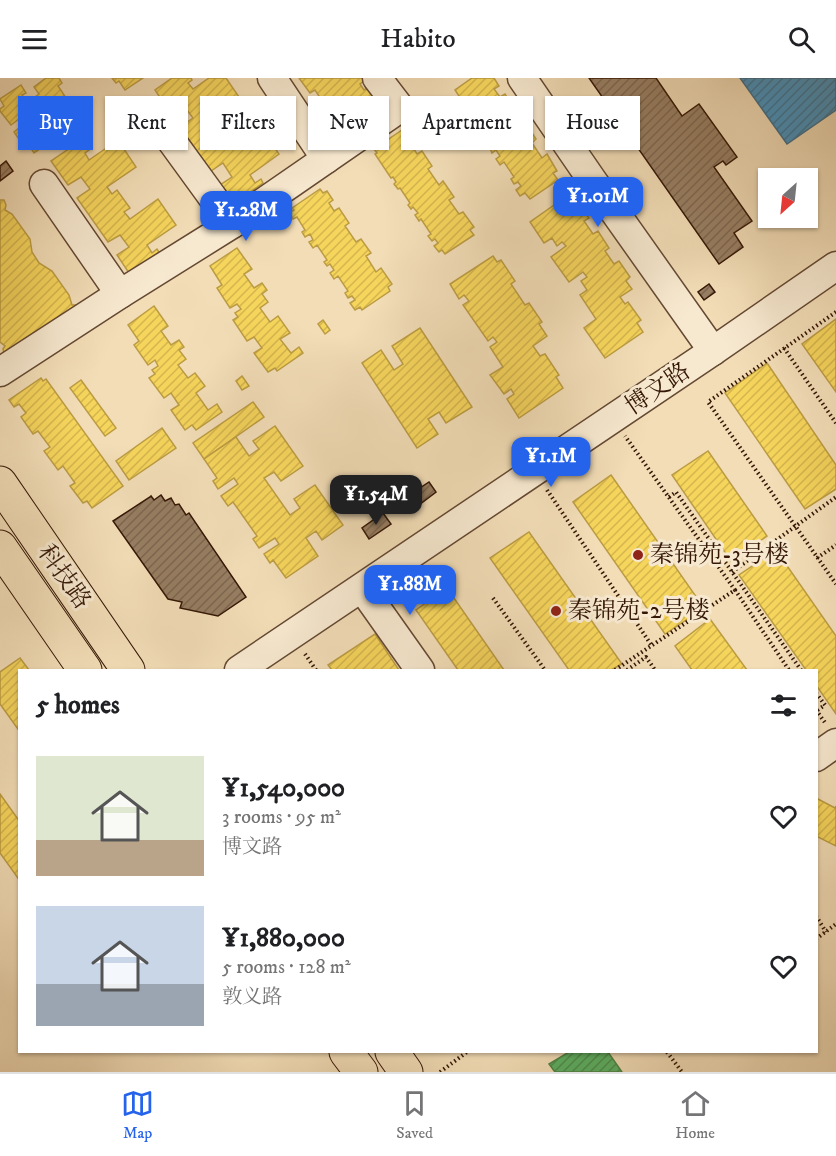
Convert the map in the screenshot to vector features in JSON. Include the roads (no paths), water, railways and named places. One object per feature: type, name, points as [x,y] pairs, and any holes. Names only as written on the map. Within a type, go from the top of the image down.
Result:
[{"type":"main road","name":"科技路","points":[[0,483],[127,669]]},
{"type":"main road","name":"科技路","points":[[0,547],[84,669]]},
{"type":"main road","points":[[347,1053],[361,1072]]},
{"type":"main road","points":[[393,1053],[406,1072]]},
{"type":"street","points":[[272,78],[326,159]]},
{"type":"street","points":[[0,372],[232,224],[400,108],[377,78]]},
{"type":"street","points":[[522,78],[713,351]]},
{"type":"street","points":[[178,150],[232,224]]},
{"type":"street","points":[[44,184],[120,294]]},
{"type":"street","name":"博文路","points":[[240,669],[535,472],[836,266]]},
{"type":"street","points":[[362,588],[419,669]]},
{"type":"street","points":[[818,756],[836,743]]},
{"type":"place","name":"秦锦苑-3号楼","points":[[638,555]]},
{"type":"place","name":"秦锦苑-2号楼","points":[[556,611]]}]
